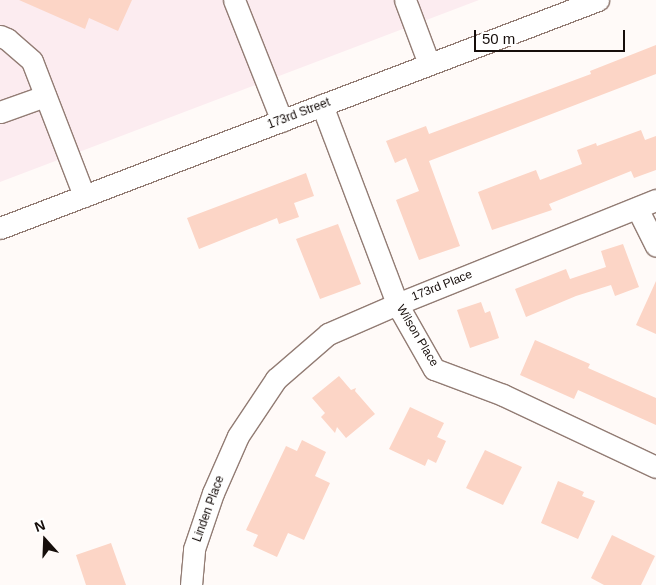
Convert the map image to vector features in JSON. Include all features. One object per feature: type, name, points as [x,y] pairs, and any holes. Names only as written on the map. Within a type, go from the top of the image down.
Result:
[{"type":"street","points":[[234,0],[282,121]]},
{"type":"street","points":[[405,0],[429,64]]},
{"type":"street","name":"173rd Street","points":[[0,228],[598,0]]},
{"type":"street","points":[[0,36],[7,39],[32,61],[84,196]]},
{"type":"street","points":[[0,112],[45,96]]},
{"type":"street","name":"Wilson Place","points":[[322,105],[397,304],[434,369],[503,395],[656,467]]},
{"type":"street","points":[[646,204],[656,246]]},
{"type":"street","name":"173rd Place","points":[[238,436],[276,379],[328,334],[397,304],[646,204]]},
{"type":"street","name":"Linden Place","points":[[191,585],[194,549],[213,493],[238,436]]},
{"type":"shaded area","points":[[0,0],[479,0],[0,182]]},
{"type":"building","points":[[19,0],[132,0],[118,31],[89,18],[85,29]]},
{"type":"building","points":[[656,45],[656,74],[429,161],[460,246],[419,260],[396,200],[419,191],[406,158],[395,163],[386,141],[426,126],[429,134],[591,74],[590,71]]},
{"type":"building","points":[[641,130],[645,140],[656,136],[656,170],[634,178],[631,171],[549,204],[552,210],[492,230],[478,192],[536,170],[540,180],[582,164],[577,150],[596,143],[597,146]]},
{"type":"building","points":[[306,173],[314,196],[294,203],[299,217],[279,224],[277,218],[199,249],[187,218]]},
{"type":"building","points":[[338,224],[361,284],[320,299],[296,239]]},
{"type":"building","points":[[623,244],[639,287],[615,296],[611,285],[576,296],[526,317],[515,289],[566,269],[570,279],[606,267],[601,251]]},
{"type":"building","points":[[656,281],[656,334],[636,325]]},
{"type":"building","points":[[481,302],[485,313],[490,311],[499,338],[470,348],[457,310]]},
{"type":"building","points":[[535,340],[590,364],[588,368],[656,398],[656,425],[578,390],[574,399],[520,375]]},
{"type":"building","points":[[339,376],[351,390],[356,388],[355,391],[375,414],[346,438],[337,427],[335,433],[321,417],[325,413],[312,398]]},
{"type":"building","points":[[410,407],[444,423],[437,437],[446,441],[436,463],[428,459],[425,466],[389,449]]},
{"type":"building","points":[[302,440],[326,452],[315,476],[330,483],[304,540],[288,533],[277,557],[253,546],[258,535],[246,530],[286,446],[297,451]]},
{"type":"building","points":[[485,450],[522,467],[503,505],[466,488]]},
{"type":"building","points":[[558,481],[584,492],[582,496],[595,501],[578,539],[541,523]]},
{"type":"building","points":[[612,535],[655,556],[641,585],[604,585],[591,578]]},
{"type":"building","points":[[111,543],[126,585],[86,585],[76,555]]}]
